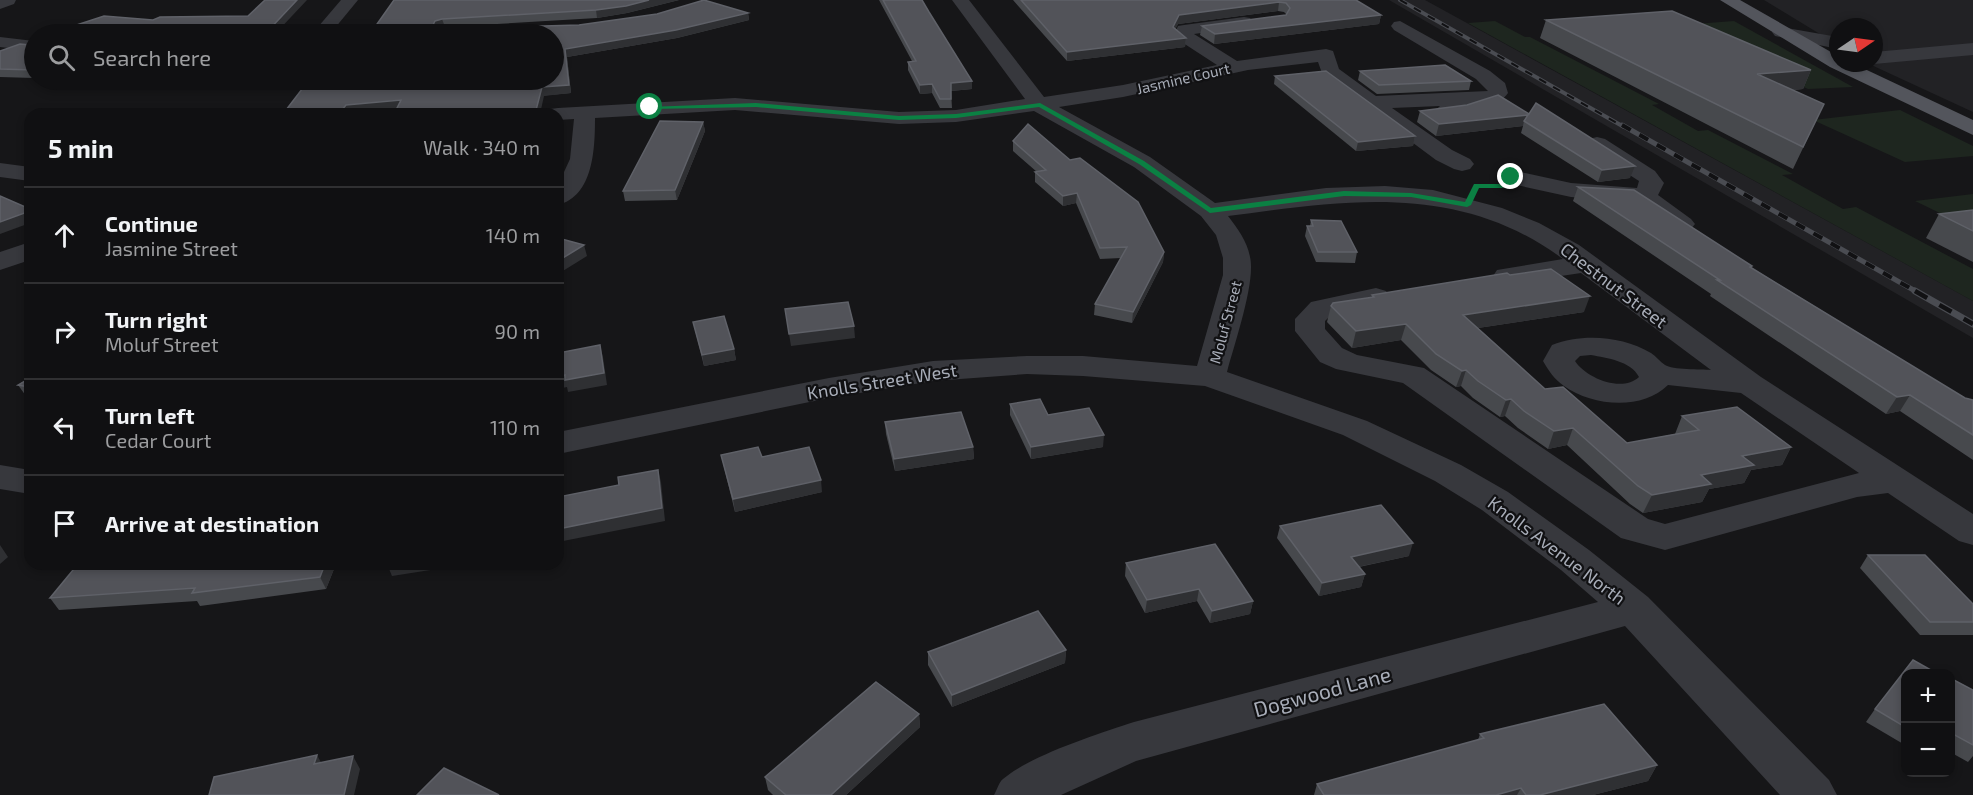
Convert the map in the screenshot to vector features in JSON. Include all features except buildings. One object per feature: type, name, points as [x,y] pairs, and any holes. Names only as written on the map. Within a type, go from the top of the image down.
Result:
[{"type":"main road","points":[[1728,0],[1781,32],[1829,52]]},
{"type":"main road","points":[[1868,72],[1973,128]]},
{"type":"street","points":[[0,4],[8,0]]},
{"type":"street","points":[[330,24],[350,0]]},
{"type":"street","name":"Moluf Street","points":[[960,0],[1040,105],[1142,162],[1210,211],[1229,234],[1237,258],[1238,275],[1210,378]]},
{"type":"street","points":[[1233,66],[1183,35],[1184,30],[1266,20]]},
{"type":"street","points":[[1392,117],[1478,104],[1498,93],[1498,87],[1483,75],[1400,26]]},
{"type":"street","points":[[0,42],[24,45]]},
{"type":"street","points":[[1883,57],[1973,49]]},
{"type":"street","points":[[1883,50],[1930,53]]},
{"type":"street","name":"Jasmine Court","points":[[564,114],[735,104],[908,118],[956,116],[1123,91],[1233,66],[1326,55],[1330,72],[1371,102]]},
{"type":"street","points":[[1371,102],[1465,97],[1491,98]]},
{"type":"street","points":[[1371,102],[1444,154],[1487,171]]},
{"type":"street","points":[[564,192],[573,183],[579,171],[585,112]]},
{"type":"street","points":[[1582,135],[1647,176],[1652,183],[1651,189],[1643,196]]},
{"type":"street","points":[[1467,205],[1477,186],[1458,178],[1454,173],[1455,168],[1487,171],[1571,190],[1643,196],[1707,242]]},
{"type":"street","points":[[0,170],[24,173]]},
{"type":"street","name":"Chestnut Street","points":[[1210,211],[1344,194],[1411,195],[1467,205],[1530,228],[1587,264],[1750,384],[1973,532]]},
{"type":"street","points":[[0,262],[24,252]]},
{"type":"street","points":[[1476,281],[1587,264]]},
{"type":"street","points":[[1408,292],[1321,308],[1310,319],[1310,331],[1331,355],[1347,362],[1413,375],[1635,529],[1665,537],[1856,485],[1893,480]]},
{"type":"street","name":"Knolls Street West","points":[[564,442],[829,388],[943,370],[1026,365],[1083,366],[1210,378]]},
{"type":"street","name":"Chestnut Street","points":[[1654,374],[1750,384]]},
{"type":"street","name":"Knolls Avenue North","points":[[1210,378],[1355,428],[1448,473],[1530,525],[1633,608],[1812,795]]},
{"type":"street","points":[[0,477],[24,481]]},
{"type":"street","name":"Dogwood Lane","points":[[1019,795],[1041,780],[1082,760],[1134,742],[1633,608]]},
{"type":"shaded area","points":[[1389,0],[1425,0],[1973,301],[1973,338]]},
{"type":"shaded area","points":[[1764,0],[1973,0],[1973,112],[1883,70],[1883,18],[1829,18],[1829,40]]},
{"type":"shaded area","points":[[1495,21],[1659,104],[1652,105],[1698,131],[1708,130],[1793,174],[1782,175],[1843,209],[1856,207],[1973,269],[1973,301],[1468,23]]},
{"type":"shaded area","points":[[1734,21],[1853,87],[1808,89],[1668,26]]},
{"type":"shaded area","points":[[1900,110],[1973,146],[1973,156],[1905,162],[1813,120]]},
{"type":"shaded area","points":[[1973,194],[1973,229],[1915,201]]},
{"type":"railway","points":[[1400,0],[1624,127]]},
{"type":"railway","points":[[1622,125],[1917,292]]},
{"type":"railway","points":[[1915,291],[1973,324]]},
{"type":"route","points":[[650,107],[712,104],[756,105],[854,115],[925,118],[1040,105],[1142,162],[1191,195],[1210,211],[1326,195],[1385,193],[1433,197],[1467,205],[1477,186],[1502,186],[1510,182],[1511,177]]}]
